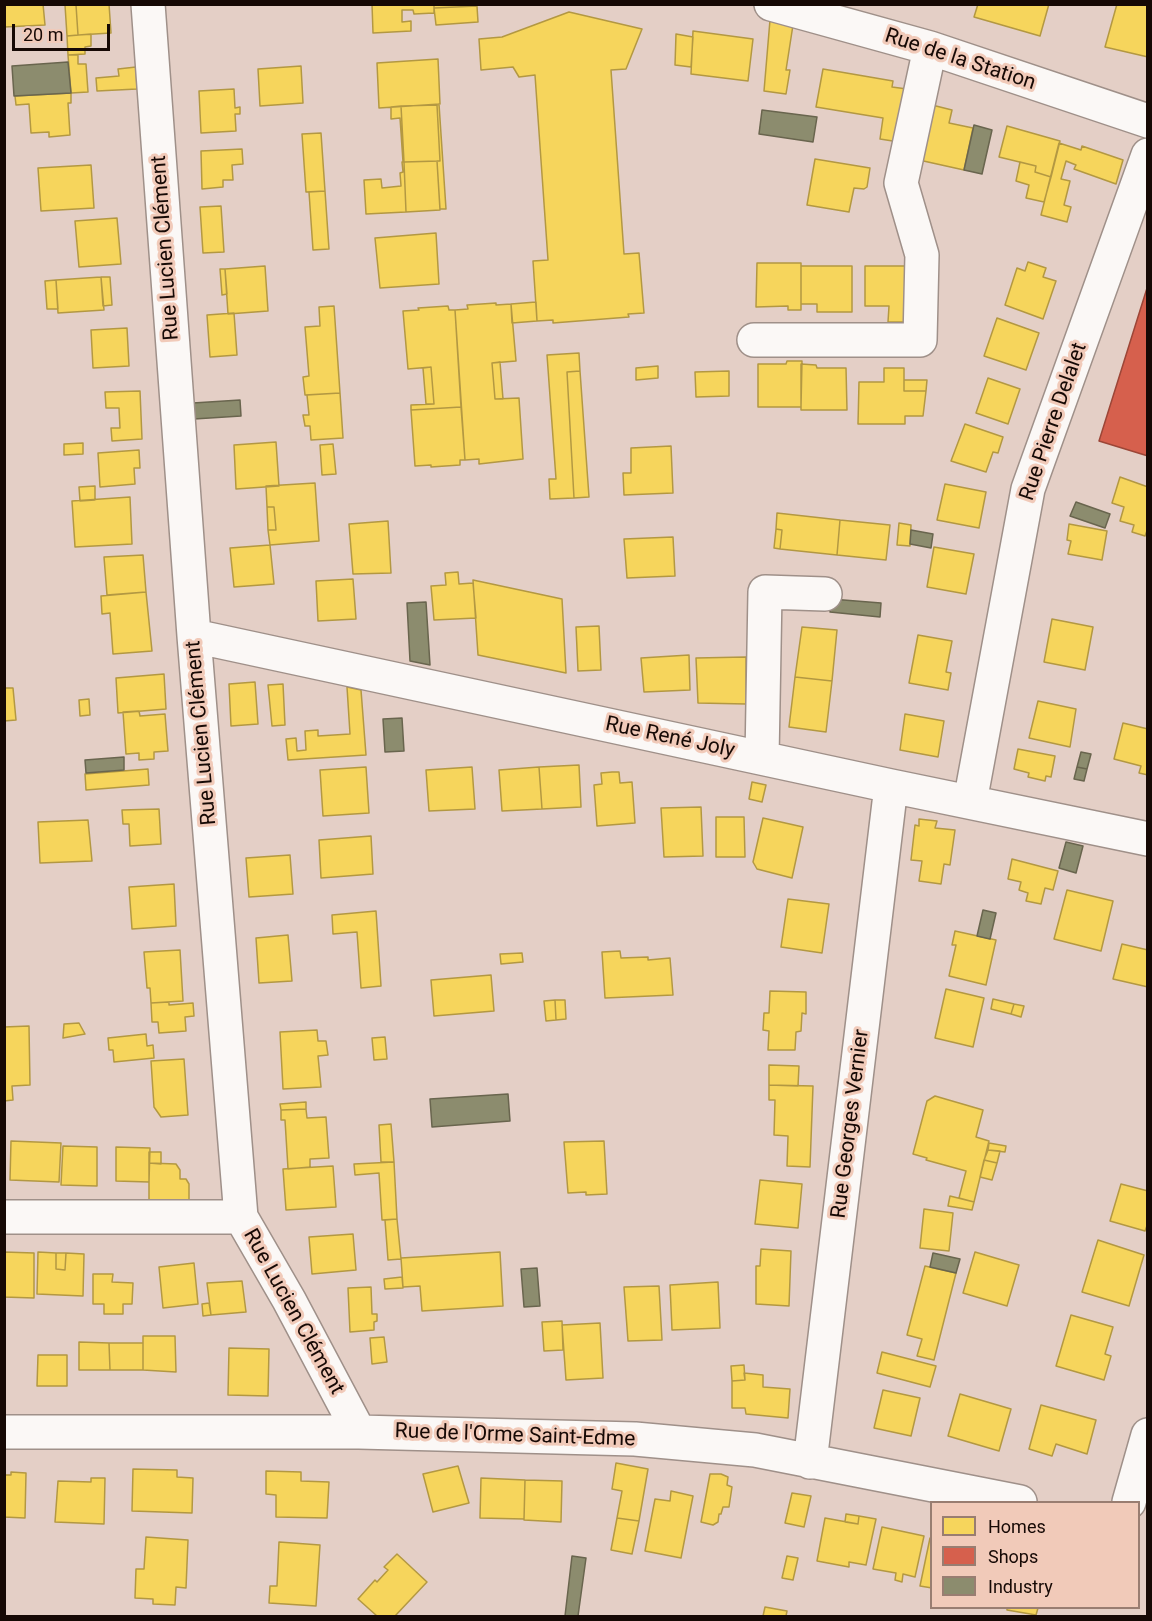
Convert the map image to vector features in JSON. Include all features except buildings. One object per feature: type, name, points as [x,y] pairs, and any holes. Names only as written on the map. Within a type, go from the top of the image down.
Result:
[{"type":"street","name":"Rue Lucien Clément","points":[[148,4],[194,636],[241,1217],[290,1300],[359,1432]]},
{"type":"street","name":"Rue de la Station","points":[[771,4],[930,48],[1148,121]]},
{"type":"street","points":[[754,340],[920,340],[922,255],[901,183],[930,48]]},
{"type":"street","name":"Rue Pierre Delalet","points":[[970,802],[1028,489],[1148,155]]},
{"type":"street","points":[[762,758],[765,592],[825,594]]},
{"type":"street","name":"Rue René Joly","points":[[194,636],[1148,839]]},
{"type":"street","name":"Rue Georges Vernier","points":[[810,1462],[891,786]]},
{"type":"street","points":[[4,1217],[241,1217]]},
{"type":"street","name":"Rue de l'Orme Saint-Edme","points":[[4,1432],[359,1432],[635,1439],[755,1450],[1010,1501]]},
{"type":"street","points":[[1130,1501],[1148,1435]]}]
